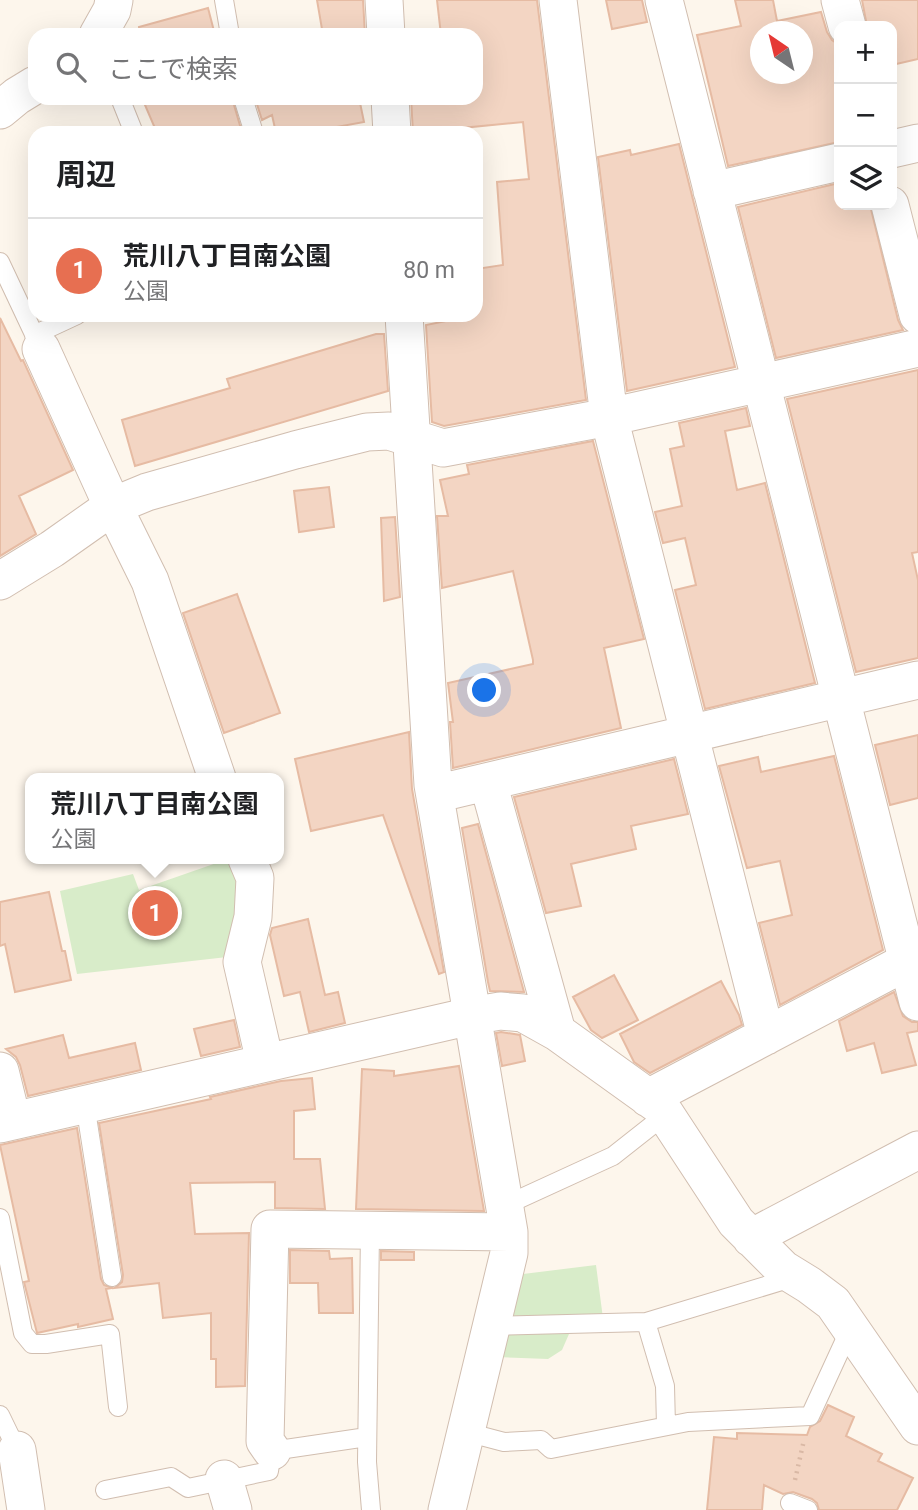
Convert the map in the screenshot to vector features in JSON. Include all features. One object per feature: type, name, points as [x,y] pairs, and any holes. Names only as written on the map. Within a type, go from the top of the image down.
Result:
[{"type":"street","points":[[102,28],[112,10],[114,0]]},
{"type":"street","points":[[384,0],[386,28]]},
{"type":"street","points":[[558,0],[609,417],[766,1036]]},
{"type":"street","points":[[664,0],[840,699],[913,960],[918,1002]]},
{"type":"street","points":[[840,0],[846,21]]},
{"type":"street","points":[[0,110],[28,89]]},
{"type":"street","points":[[390,105],[392,126]]},
{"type":"street","points":[[897,148],[918,143]]},
{"type":"street","points":[[712,191],[834,163]]},
{"type":"street","points":[[891,210],[918,315]]},
{"type":"street","points":[[405,322],[435,794],[506,1219],[509,1253],[494,1326],[447,1510]]},
{"type":"street","points":[[38,342],[150,581],[215,773]]},
{"type":"street","points":[[0,581],[113,506],[147,492],[367,432],[389,431],[443,448],[609,417],[918,348]]},
{"type":"street","points":[[435,794],[918,680]]},
{"type":"street","points":[[488,782],[557,1032]]},
{"type":"street","points":[[249,864],[255,877],[253,917],[242,962],[265,1062]]},
{"type":"street","points":[[657,1106],[766,1036],[913,960]]},
{"type":"street","points":[[0,1071],[6,1122],[471,1016],[500,1011],[523,1013],[557,1032],[657,1106],[736,1223],[783,1269],[833,1303],[918,1426]]},
{"type":"street","points":[[751,1238],[918,1150]]},
{"type":"street","points":[[272,1451],[265,1441],[270,1229],[370,1231],[506,1219]]},
{"type":"street","points":[[17,1450],[26,1510]]},
{"type":"lane","points":[[224,0],[229,28]]},
{"type":"lane","points":[[123,105],[131,126]]},
{"type":"lane","points":[[245,105],[252,126]]},
{"type":"lane","points":[[0,262],[28,321]]},
{"type":"lane","points":[[28,322],[38,342],[67,322]]},
{"type":"lane","points":[[85,1104],[112,1277]]},
{"type":"lane","points":[[506,1219],[564,1180],[612,1156],[657,1106]]},
{"type":"lane","points":[[0,1218],[23,1333],[32,1343],[46,1344],[110,1334],[118,1407]]},
{"type":"lane","points":[[370,1231],[367,1437],[371,1510]]},
{"type":"lane","points":[[494,1326],[646,1322],[796,1277]]},
{"type":"lane","points":[[646,1322],[665,1386],[666,1426]]},
{"type":"lane","points":[[466,1432],[504,1442],[541,1440],[551,1449],[666,1426],[744,1418],[810,1416],[849,1329]]},
{"type":"lane","points":[[0,1416],[17,1450]]},
{"type":"lane","points":[[105,1490],[171,1477],[188,1488],[229,1494],[269,1471],[272,1451],[367,1437]]},
{"type":"lane","points":[[790,1503],[808,1510]]},
{"type":"path","points":[[790,1503],[810,1416]]},
{"type":"green space","points":[[214,864],[240,864],[236,956],[77,974],[60,891],[133,874],[139,890]]},
{"type":"green space","points":[[596,1265],[604,1326],[569,1334],[562,1350],[548,1359],[496,1357],[515,1275]]},
{"type":"building","points":[[317,0],[363,0],[365,28],[322,28]]},
{"type":"building","points":[[437,0],[537,0],[586,400],[444,426],[432,422],[426,325],[441,322],[483,322],[483,268],[503,265],[497,182],[529,179],[523,122],[482,126],[413,126],[411,105],[483,105],[483,28],[440,28]]},
{"type":"building","points":[[606,0],[642,0],[647,22],[612,29]]},
{"type":"building","points":[[735,0],[773,0],[777,21],[821,12],[827,32],[834,41],[834,143],[728,166],[697,35],[741,26]]},
{"type":"building","points":[[862,0],[918,0],[918,59],[897,64],[897,21],[866,21]]},
{"type":"building","points":[[208,8],[213,28],[139,28]]},
{"type":"building","points":[[145,105],[234,105],[240,126],[154,126]]},
{"type":"building","points":[[257,105],[360,105],[364,122],[342,126],[274,126],[272,115],[262,120]]},
{"type":"building","points":[[679,144],[735,367],[627,391],[598,157],[630,150],[631,155]]},
{"type":"building","points":[[834,184],[834,210],[871,210],[898,320],[903,330],[776,358],[738,207]]},
{"type":"building","points":[[0,318],[21,361],[23,360],[73,470],[19,496],[36,534],[0,556]]},
{"type":"building","points":[[376,334],[384,334],[388,391],[135,466],[122,420],[230,388],[227,379]]},
{"type":"building","points":[[918,370],[918,552],[912,553],[918,580],[918,658],[856,672],[787,399]]},
{"type":"building","points":[[746,408],[750,426],[725,431],[737,490],[765,483],[815,683],[705,709],[675,590],[696,585],[685,538],[663,543],[655,512],[682,506],[670,449],[684,446],[679,423]]},
{"type":"building","points":[[593,441],[644,639],[604,648],[621,728],[453,768],[450,722],[453,722],[448,683],[533,664],[533,660],[513,571],[442,588],[437,516],[448,516],[440,480],[469,474],[467,465]]},
{"type":"building","points":[[329,487],[334,527],[299,532],[294,491]]},
{"type":"building","points":[[395,517],[400,597],[384,601],[381,518]]},
{"type":"building","points":[[237,594],[280,713],[224,733],[183,613]]},
{"type":"building","points":[[409,732],[412,789],[444,972],[439,974],[383,815],[311,831],[295,759]]},
{"type":"building","points":[[918,735],[918,798],[890,805],[875,745]]},
{"type":"building","points":[[834,756],[883,950],[780,1005],[759,923],[792,915],[780,861],[747,868],[719,766],[758,757],[761,772]]},
{"type":"building","points":[[674,759],[688,814],[631,826],[636,849],[571,864],[581,906],[546,913],[514,797]]},
{"type":"building","points":[[478,824],[524,992],[490,991],[462,828]]},
{"type":"building","points":[[49,892],[71,980],[15,992],[5,944],[0,946],[0,902]]},
{"type":"building","points":[[308,919],[325,995],[338,992],[345,1023],[309,1032],[300,992],[284,996],[270,935],[272,928]]},
{"type":"building","points":[[614,975],[638,1020],[602,1038],[591,1030],[573,997]]},
{"type":"building","points":[[721,981],[742,1025],[650,1073],[634,1062],[620,1034]]},
{"type":"building","points":[[894,992],[903,1016],[912,1022],[918,1022],[918,1031],[907,1033],[916,1065],[882,1073],[874,1043],[847,1051],[839,1021]]},
{"type":"building","points":[[234,1020],[240,1047],[201,1056],[194,1029]]},
{"type":"building","points":[[496,1033],[520,1035],[525,1061],[502,1066]]},
{"type":"building","points":[[63,1035],[69,1058],[135,1043],[141,1070],[28,1096],[20,1065],[16,1057],[6,1049]]},
{"type":"building","points":[[459,1066],[484,1211],[356,1209],[362,1069],[394,1071],[394,1076]]},
{"type":"building","points":[[312,1078],[315,1109],[294,1111],[294,1159],[320,1159],[325,1209],[275,1208],[275,1182],[190,1183],[195,1234],[249,1233],[245,1386],[216,1387],[216,1359],[211,1359],[211,1313],[163,1318],[159,1283],[115,1288],[122,1282],[123,1275],[99,1123],[281,1081]]},
{"type":"building","points":[[77,1128],[101,1279],[104,1285],[112,1288],[106,1289],[113,1319],[37,1333],[24,1282],[29,1281],[0,1145]]},
{"type":"building","points":[[290,1250],[329,1251],[330,1259],[352,1258],[353,1313],[319,1313],[318,1283],[290,1283]]},
{"type":"building","points":[[381,1251],[414,1252],[414,1260],[381,1260]]},
{"type":"building","points":[[828,1405],[854,1417],[846,1436],[882,1454],[878,1461],[913,1478],[897,1510],[819,1510],[812,1499],[793,1492],[783,1494],[764,1485],[762,1510],[707,1510],[714,1437],[737,1439],[737,1433],[807,1435],[810,1427],[820,1421]]},
{"type":"place","name":"荒川八丁目南公園","points":[[155,913]]}]
